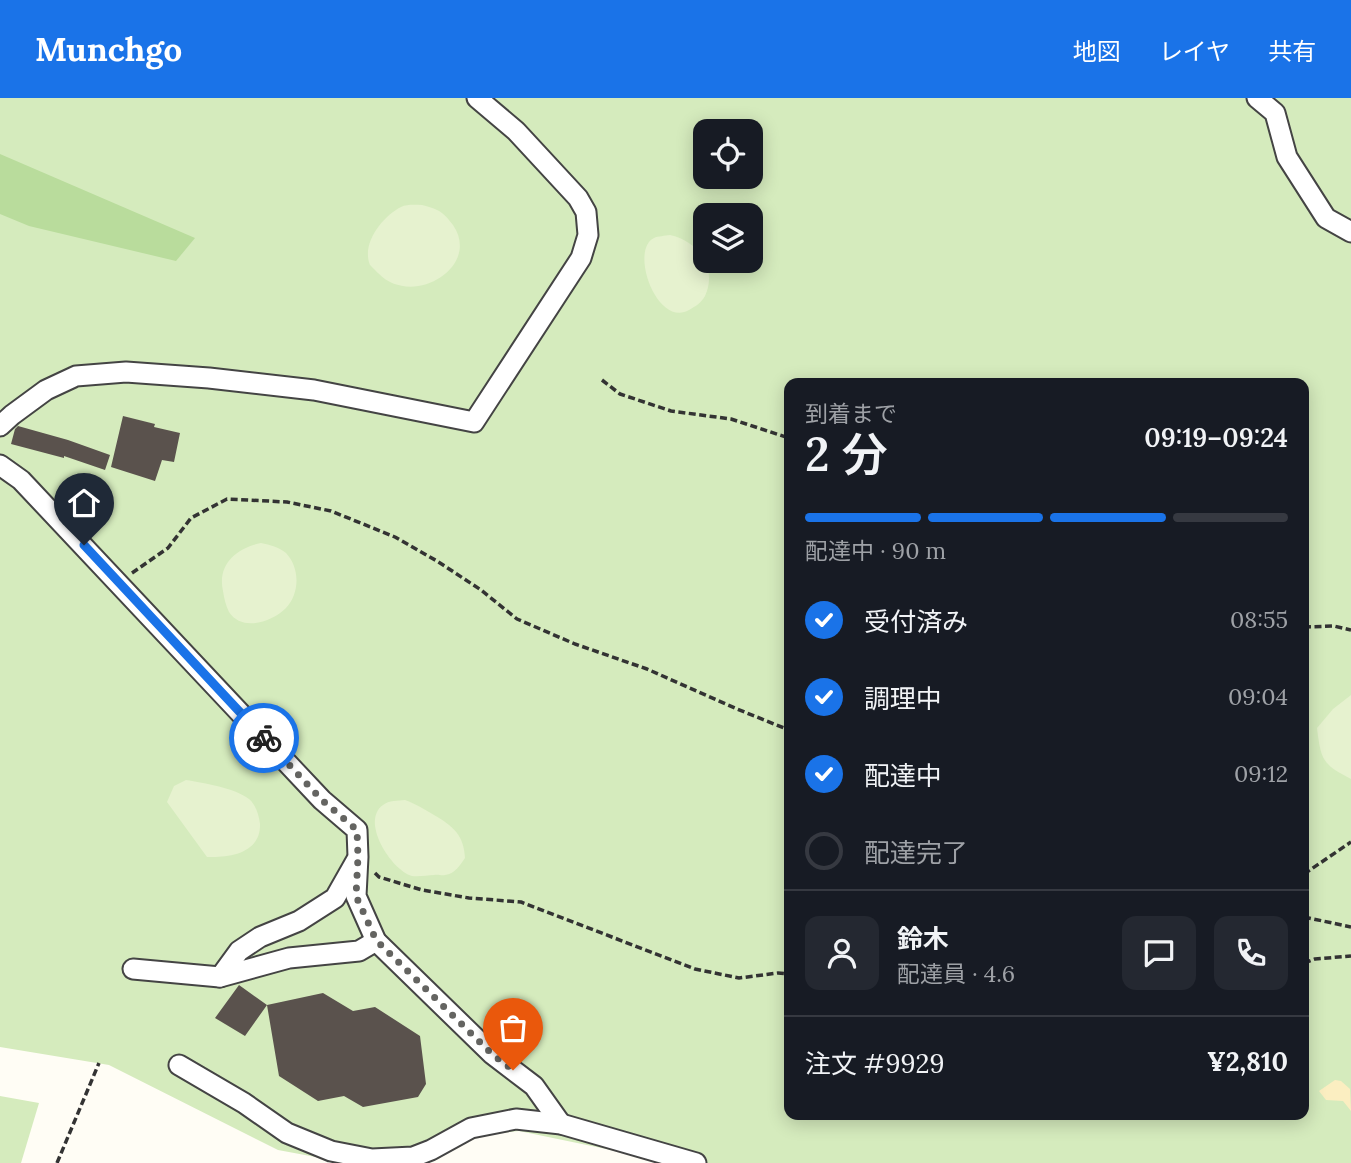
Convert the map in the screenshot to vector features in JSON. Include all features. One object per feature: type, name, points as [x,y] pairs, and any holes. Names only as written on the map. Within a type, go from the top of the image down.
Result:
[{"type":"street","points":[[0,426],[46,390],[76,376],[126,372],[314,390],[474,422],[580,258],[588,235],[586,212],[578,198],[516,131],[477,98]]},
{"type":"street","points":[[1257,98],[1275,113],[1287,157],[1326,218],[1351,232]]},
{"type":"street","points":[[0,465],[21,480],[322,800],[357,830],[356,896],[376,940],[492,1054],[534,1086],[561,1124]]},
{"type":"street","points":[[220,977],[239,951],[260,937],[299,921],[335,898],[358,857]]},
{"type":"street","points":[[133,969],[220,977],[289,958],[359,951],[376,940]]},
{"type":"street","points":[[179,1065],[244,1103],[287,1133],[331,1151],[372,1160],[412,1157],[471,1128],[516,1119],[561,1124],[696,1163]]},
{"type":"path","points":[[602,380],[620,394],[671,411],[731,419],[784,436]]},
{"type":"path","points":[[118,582],[168,548],[191,518],[227,499],[287,502],[331,511],[395,537],[481,590],[517,619],[575,644],[647,668],[784,728]]},
{"type":"path","points":[[1309,627],[1334,626],[1351,630]]},
{"type":"path","points":[[1309,871],[1351,842]]},
{"type":"path","points":[[358,857],[379,877],[422,890],[469,898],[521,902],[695,969],[739,978],[784,974]]},
{"type":"path","points":[[1309,918],[1351,926]]},
{"type":"path","points":[[1309,961],[1351,956]]},
{"type":"path","points":[[57,1163],[99,1063]]},
{"type":"green space","points":[[0,98],[1351,98],[1351,1163],[674,1163],[519,1131],[484,1135],[416,1163],[348,1163],[278,1150],[109,1065],[0,1047]]},
{"type":"green space","points":[[0,154],[195,238],[176,261],[29,226],[0,214]]},
{"type":"green space","points":[[406,205],[422,205],[440,211],[453,225],[459,241],[458,255],[451,268],[424,285],[408,287],[392,283],[370,265],[368,257],[371,239],[394,211]]},
{"type":"green space","points":[[670,235],[689,243],[693,246],[693,273],[709,273],[705,296],[689,310],[677,313],[667,308],[650,285],[644,257],[647,245],[654,238]]},
{"type":"green space","points":[[261,543],[277,548],[291,559],[296,573],[296,588],[291,602],[280,613],[257,623],[241,622],[227,607],[223,591],[223,573],[226,565],[237,553]]},
{"type":"green space","points":[[1351,695],[1351,779],[1325,760],[1317,728],[1333,709]]},
{"type":"green space","points":[[186,780],[228,789],[251,801],[257,810],[260,824],[255,842],[234,855],[207,857],[167,802],[174,786]]},
{"type":"green space","points":[[405,800],[441,819],[460,837],[465,858],[452,873],[412,876],[395,865],[388,855],[377,833],[377,812],[385,803]]},
{"type":"green space","points":[[0,1096],[39,1103],[21,1163],[0,1163]]},
{"type":"sand","points":[[1335,1080],[1341,1081],[1350,1089],[1351,1111],[1343,1101],[1326,1100],[1319,1091]]},
{"type":"building","points":[[123,416],[180,433],[174,462],[162,460],[155,481],[111,467]]},
{"type":"building","points":[[18,426],[110,455],[105,470],[64,456],[11,444]]},
{"type":"building","points":[[239,985],[267,1005],[245,1036],[215,1018]]},
{"type":"building","points":[[323,993],[353,1011],[375,1007],[420,1036],[426,1084],[418,1097],[363,1107],[344,1096],[318,1101],[279,1076],[267,1005]]},
{"type":"way so far","points":[[264,738],[322,800],[357,830],[356,896],[376,940],[492,1054],[513,1070]]},
{"type":"route","points":[[84,545],[264,738]]}]
